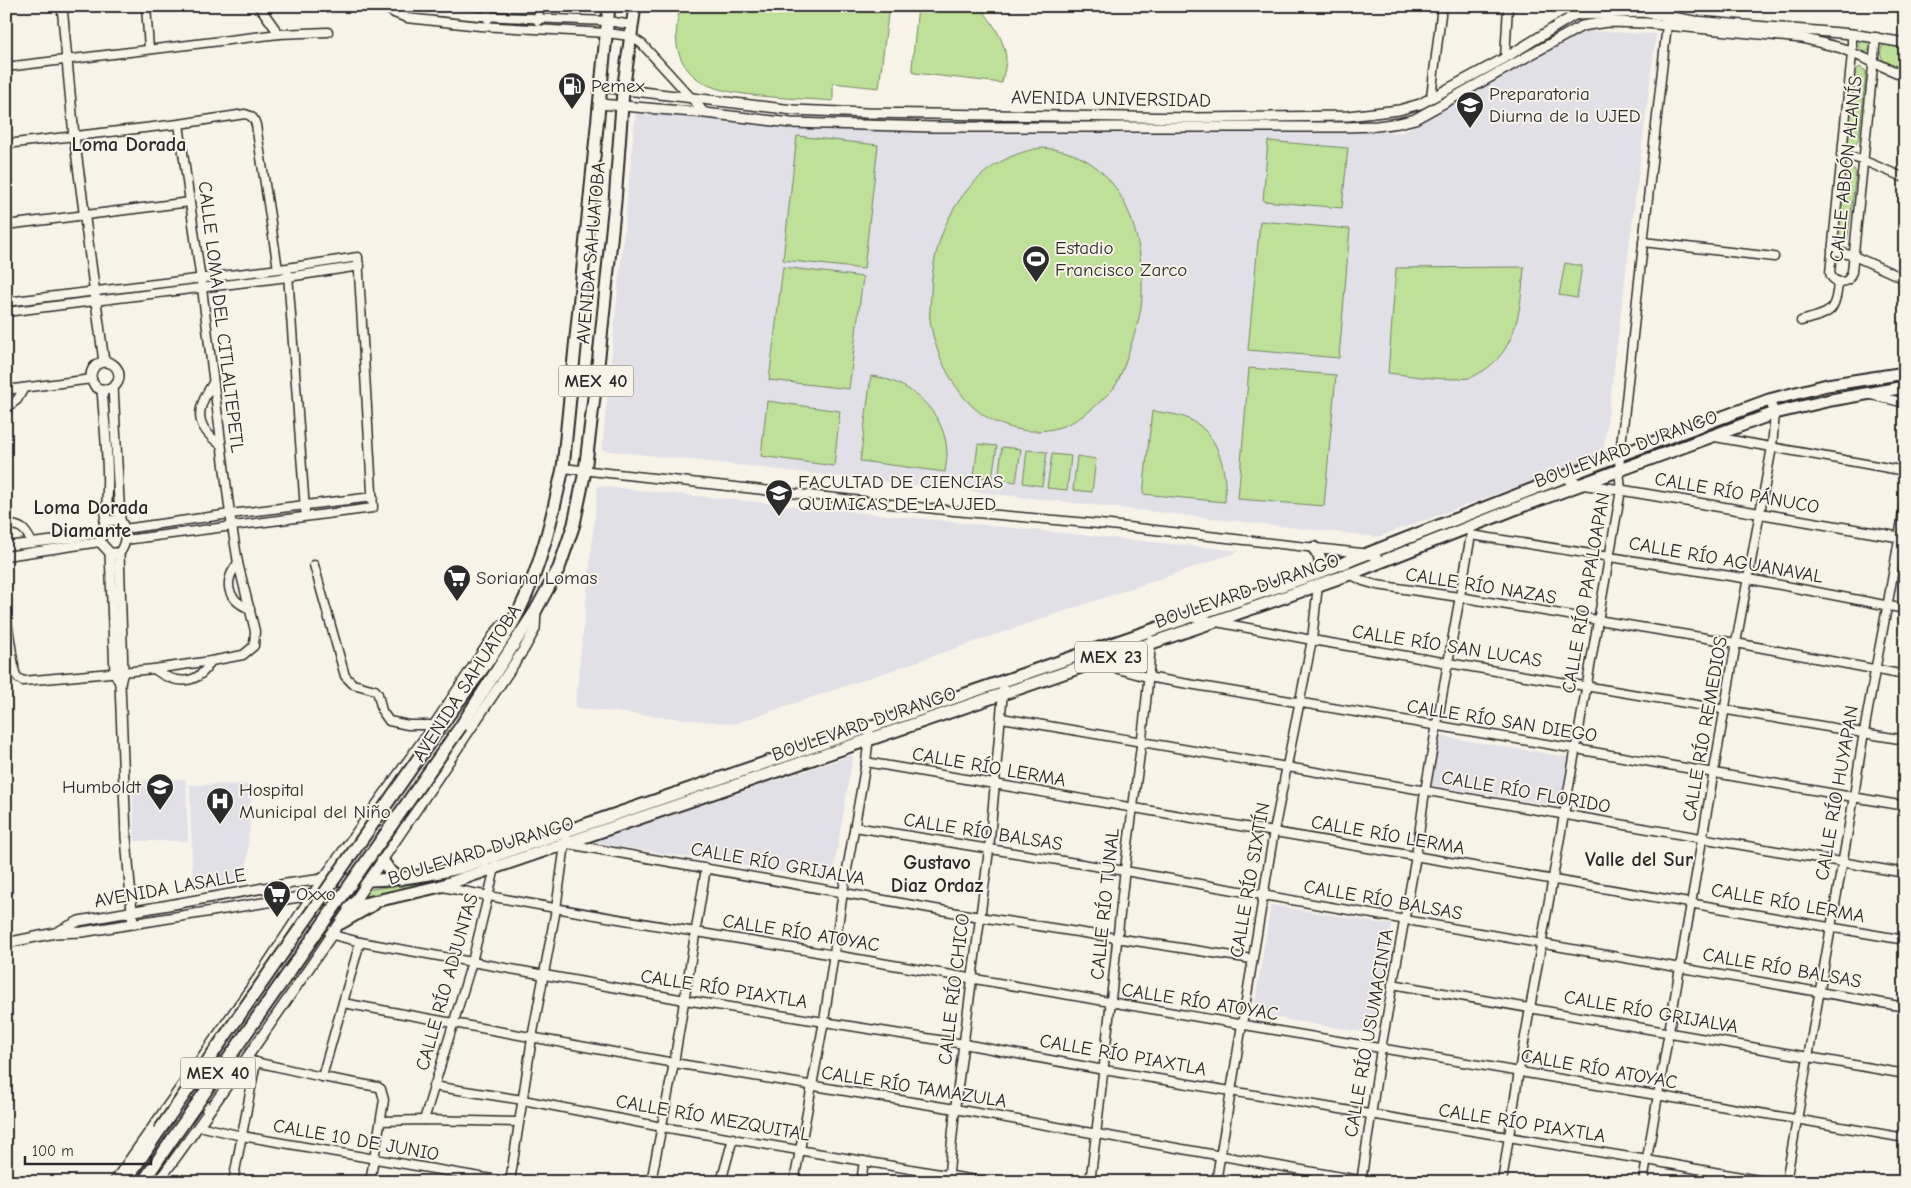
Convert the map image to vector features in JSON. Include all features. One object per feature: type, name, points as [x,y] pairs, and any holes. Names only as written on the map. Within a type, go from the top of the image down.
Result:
[{"type":"main road","name":"AVENIDA SAHUATOBA","points":[[125,1182],[517,615],[539,566],[550,530],[563,468],[609,6]]},
{"type":"main road","name":"AVENIDA SAHUATOBA","points":[[143,1182],[464,730],[536,610],[558,568],[574,524],[585,471],[615,202],[623,91],[634,6]]},
{"type":"main road","name":"BOULEVARD DURANGO","points":[[322,879],[368,882],[432,875],[459,868],[1370,554],[1467,527],[1564,477],[1769,400],[1827,386],[1905,373]]},
{"type":"main road","name":"BOULEVARD DURANGO","points":[[312,895],[352,905],[378,902],[441,886],[869,741],[1350,574],[1467,527],[1774,412],[1905,387]]},
{"type":"main road","points":[[1314,548],[1322,561],[1318,573]]},
{"type":"main road","points":[[385,856],[389,870],[400,879]]},
{"type":"main road","points":[[341,923],[378,902]]},
{"type":"street","points":[[62,6],[74,136],[86,214],[104,362]]},
{"type":"street","points":[[146,6],[149,49]]},
{"type":"street","points":[[259,6],[279,34]]},
{"type":"street","points":[[383,6],[406,18],[484,26],[537,28],[607,27],[631,31]]},
{"type":"street","points":[[478,6],[483,16],[484,26]]},
{"type":"street","points":[[483,16],[487,6]]},
{"type":"street","points":[[537,28],[539,6]]},
{"type":"street","points":[[1431,97],[1442,6]]},
{"type":"street","points":[[1505,58],[1508,6]]},
{"type":"street","name":"AVENIDA UNIVERSIDAD","points":[[601,87],[793,110],[867,113],[1194,118],[1348,116],[1399,110],[1431,97],[1505,58],[1573,16],[1594,6]]},
{"type":"street","name":"CALLE RÍO PAPALOAPAN","points":[[1502,1182],[1552,879],[1621,490],[1620,455],[1669,6]]},
{"type":"street","points":[[406,18],[411,8],[483,16],[538,18],[631,31],[705,113]]},
{"type":"street","points":[[1573,16],[1642,12],[1667,21],[1802,38],[1841,48],[1905,76]]},
{"type":"street","points":[[1667,21],[1695,20],[1852,34],[1905,43]]},
{"type":"street","name":"AVENIDA UNIVERSIDAD","points":[[600,104],[791,123],[915,127],[1247,128],[1377,126],[1415,119],[1582,26],[1607,22],[1667,21]]},
{"type":"street","points":[[6,67],[279,34],[328,32]]},
{"type":"street","name":"CALLE ABDÓN ALANÍS","points":[[1852,34],[1852,54],[1830,275],[1838,282],[1844,282],[1850,278],[1852,272],[1876,37]]},
{"type":"street","points":[[791,123],[793,110]]},
{"type":"street","points":[[6,144],[179,124],[245,114],[253,117],[283,269],[288,278],[306,516]]},
{"type":"street","points":[[1009,126],[1010,114]]},
{"type":"street","name":"CALLE LOMA DEL CITLALTEPETL","points":[[179,124],[201,278],[230,514],[238,563],[256,640],[254,646],[243,655],[211,661]]},
{"type":"street","points":[[1841,154],[1862,160],[1905,178]]},
{"type":"street","points":[[6,225],[190,202]]},
{"type":"street","points":[[1643,242],[1774,257]]},
{"type":"street","points":[[1832,250],[1854,256],[1905,279]]},
{"type":"street","points":[[6,312],[201,278],[283,269],[357,256],[360,266],[373,497],[372,509],[125,540],[114,553],[126,837],[133,924]]},
{"type":"street","points":[[6,302],[202,288],[288,278],[360,266]]},
{"type":"street","points":[[1801,321],[1820,316],[1831,309],[1836,302],[1838,282]]},
{"type":"street","points":[[113,387],[102,389],[92,379],[93,370],[100,363],[104,362],[114,365],[119,374],[113,387],[120,520],[125,540]]},
{"type":"street","points":[[6,390],[92,379]]},
{"type":"street","points":[[213,383],[203,399],[200,416],[205,432],[221,445]]},
{"type":"street","points":[[6,408],[17,400],[24,388]]},
{"type":"street","points":[[100,542],[106,521],[106,458],[102,389]]},
{"type":"street","points":[[1866,394],[1905,403]]},
{"type":"street","name":"CALLE RÍO REMEDIOS","points":[[1643,1182],[1713,773],[1772,447],[1774,412],[1769,400]]},
{"type":"street","points":[[1712,436],[1905,471]]},
{"type":"street","points":[[106,458],[116,458]]},
{"type":"street","points":[[563,468],[1370,554],[1382,561]]},
{"type":"street","name":"CALLE RÍO PÁNUCO","points":[[1564,477],[1580,484],[1902,538]]},
{"type":"street","points":[[124,530],[230,514],[373,497]]},
{"type":"street","name":"CALLE RÍO HUYAPAN","points":[[1786,1182],[1854,797],[1862,733],[1902,538],[1905,498]]},
{"type":"street","points":[[106,521],[120,520]]},
{"type":"street","points":[[6,525],[22,527],[27,532],[32,543]]},
{"type":"street","name":"CALLE RÍO AGUANAVAL","points":[[1467,527],[1610,557],[1749,579],[1905,608]]},
{"type":"street","name":"CALLE RÍO USUMACINTA","points":[[1361,1181],[1381,1049],[1416,856],[1459,597],[1467,527]]},
{"type":"street","points":[[6,546],[103,532]]},
{"type":"street","points":[[6,556],[100,542],[114,553]]},
{"type":"street","points":[[238,563],[229,577],[230,592],[236,602],[250,609]]},
{"type":"street","points":[[158,1182],[208,1112],[251,1061],[385,856],[464,730],[452,723],[408,725],[389,721],[382,711],[378,694],[375,690],[353,684],[345,676],[314,565]]},
{"type":"street","name":"CALLE RÍO NAZAS","points":[[1350,574],[1363,581],[1377,585],[1736,643],[1905,674]]},
{"type":"street","name":"CALLE RÍO SIXTÍN","points":[[1216,1182],[1226,1112],[1232,1090],[1241,1024],[1274,831],[1312,640],[1318,585]]},
{"type":"street","points":[[6,613],[14,668],[18,678],[23,681],[154,670],[211,661]]},
{"type":"street","points":[[114,1182],[258,978],[322,879],[434,724],[496,632],[505,622],[517,615]]},
{"type":"street","name":"CALLE RÍO SAN LUCAS","points":[[1190,617],[1312,640],[1905,740]]},
{"type":"street","name":"CALLE RÍO TUNAL","points":[[1090,1182],[1104,1070],[1124,871],[1141,743],[1151,630]]},
{"type":"street","points":[[154,670],[170,680],[185,681],[194,679],[203,673],[211,661]]},
{"type":"street","name":"CALLE RÍO SAN DIEGO","points":[[1096,663],[1147,677],[1299,704],[1576,749],[1905,806]]},
{"type":"street","name":"CALLE RÍO CHICO","points":[[948,1179],[955,1109],[996,786],[1004,680]]},
{"type":"street","name":"CALLE RÍO FLORIDO","points":[[1002,718],[1905,873]]},
{"type":"street","points":[[794,1182],[824,1021],[870,727]]},
{"type":"street","name":"CALLE RÍO LERMA","points":[[866,762],[996,786],[1274,831],[1905,940]]},
{"type":"street","points":[[362,825],[364,838],[370,846],[385,856]]},
{"type":"street","name":"CALLE RÍO BALSAS","points":[[855,827],[1124,871],[1905,1006]]},
{"type":"street","points":[[509,1182],[532,1038],[556,909],[567,830]]},
{"type":"street","name":"CALLE RÍO GRIJALVA","points":[[566,843],[980,917],[1252,959]]},
{"type":"street","name":"CALLE RÍO ADJUNTAS","points":[[424,1120],[472,962],[490,896],[498,854]]},
{"type":"street","points":[[651,1182],[674,1063],[706,868]]},
{"type":"street","name":"AVENIDA LASALLE","points":[[55,933],[79,920],[322,879]]},
{"type":"street","name":"CALLE RÍO ATOYAC","points":[[441,886],[556,909],[1905,1138]]},
{"type":"street","name":"AVENIDA LASALLE","points":[[6,943],[55,933],[82,932],[312,895]]},
{"type":"street","points":[[205,898],[207,912]]},
{"type":"street","points":[[296,921],[308,919],[318,921],[333,935]]},
{"type":"street","name":"CALLE RÍO PIAXTLA","points":[[333,935],[360,942],[685,1000],[964,1044],[1104,1070],[1232,1090],[1769,1182]]},
{"type":"street","points":[[322,1077],[360,942]]},
{"type":"street","name":"CALLE RÍO GRIJALVA","points":[[1392,984],[1905,1074]]},
{"type":"street","name":"CALLE RÍO TAMAZULA","points":[[342,1004],[1370,1182]]},
{"type":"street","points":[[251,1061],[322,1077],[378,1086],[384,1094],[370,1182]]},
{"type":"street","points":[[233,1182],[242,1136],[251,1061]]},
{"type":"street","name":"CALLE RÍO MEZQUITAL","points":[[433,1086],[522,1100],[662,1127],[800,1149],[948,1179],[987,1182]]},
{"type":"street","points":[[177,1092],[192,1093],[200,1100],[208,1112]]},
{"type":"street","points":[[381,1120],[519,1122]]},
{"type":"street","name":"CALLE 10 DE JUNIO","points":[[199,1126],[242,1136],[374,1160],[509,1182]]},
{"type":"street","points":[[721,1182],[733,1138]]},
{"type":"street","points":[[861,1182],[864,1161]]},
{"type":"shaded area","points":[[1580,31],[1656,34],[1603,455],[1378,537],[602,450],[636,110],[800,129],[1403,132]]},
{"type":"shaded area","points":[[598,486],[1241,551],[734,724],[575,708]]},
{"type":"shaded area","points":[[1439,736],[1568,757],[1560,806],[1431,785]]},
{"type":"shaded area","points":[[853,755],[832,880],[592,842]]},
{"type":"shaded area","name":"Humboldt","points":[[186,779],[188,841],[135,841],[132,781]]},
{"type":"shaded area","name":"Hospital Municipal del Niño","points":[[252,784],[246,882],[193,890],[190,785]]},
{"type":"shaded area","points":[[1271,905],[1392,925],[1374,1034],[1253,1014]]},
{"type":"green space","points":[[681,6],[889,6],[879,88],[833,83],[833,101],[747,94],[715,88],[694,76],[681,59],[676,39]]},
{"type":"green space","points":[[918,6],[978,6],[992,23],[1003,45],[1006,65],[1002,83],[914,73],[912,67]]},
{"type":"green space","points":[[1865,40],[1871,46],[1865,52],[1859,46]]},
{"type":"green space","points":[[1889,44],[1905,49],[1905,71],[1890,65],[1881,56],[1883,45]]},
{"type":"green space","points":[[1860,67],[1866,71],[1866,74],[1859,140],[1854,146],[1850,146],[1847,143],[1854,71]]},
{"type":"green space","points":[[797,136],[878,145],[864,269],[783,260]]},
{"type":"green space","points":[[1268,141],[1348,148],[1342,208],[1263,201]]},
{"type":"green space","name":"Estadio Francisco Zarco","points":[[1040,148],[1067,152],[1089,162],[1107,177],[1121,197],[1131,219],[1138,243],[1142,294],[1136,330],[1123,370],[1114,388],[1085,415],[1076,420],[1050,430],[1030,431],[1000,424],[982,414],[966,400],[940,358],[934,339],[930,313],[933,267],[939,243],[948,220],[960,199],[975,181],[994,166],[1015,155]]},
{"type":"green space","points":[[1850,167],[1856,173],[1848,236],[1847,240],[1843,241],[1837,238],[1843,172],[1846,168]]},
{"type":"green space","points":[[1260,221],[1350,229],[1339,358],[1248,350]]},
{"type":"green space","points":[[1565,263],[1582,266],[1577,298],[1559,295]]},
{"type":"green space","points":[[783,267],[863,277],[849,389],[769,380]]},
{"type":"green space","points":[[1524,267],[1519,311],[1515,325],[1504,351],[1495,362],[1471,377],[1459,379],[1429,378],[1388,373],[1396,268]]},
{"type":"green space","points":[[1249,368],[1336,375],[1324,506],[1238,499]]},
{"type":"green space","points":[[871,376],[899,384],[911,391],[933,412],[945,438],[947,453],[945,472],[860,461]]},
{"type":"green space","points":[[1905,380],[1905,383],[1781,404],[1784,402]]},
{"type":"green space","points":[[767,401],[840,411],[834,466],[761,456]]},
{"type":"green space","points":[[1152,411],[1172,414],[1191,420],[1209,435],[1220,455],[1223,467],[1225,502],[1143,494]]},
{"type":"green space","points":[[1746,415],[1750,415],[1636,458]]},
{"type":"green space","points":[[978,444],[997,446],[992,478],[974,476]]},
{"type":"green space","points":[[1002,447],[1021,449],[1016,482],[998,479]]},
{"type":"green space","points":[[1027,450],[1047,452],[1042,486],[1023,483]]},
{"type":"green space","points":[[1052,454],[1071,456],[1067,490],[1047,488]]},
{"type":"green space","points":[[1077,456],[1096,459],[1092,492],[1073,490]]},
{"type":"green space","points":[[485,863],[487,867],[408,890],[362,895],[364,890],[417,883]]},
{"type":"place","name":"Pemex","points":[[572,110]]},
{"type":"place","name":"Preparatoria Diurna de la UJED","points":[[1470,129]]},
{"type":"place","name":"Estadio Francisco Zarco","points":[[1036,283]]},
{"type":"place","name":"FACULTAD DE CIENCIAS QUIMICAS DE LA UJED","points":[[779,517]]},
{"type":"place","name":"Soriana Lomas","points":[[457,602]]},
{"type":"place","name":"Humboldt","points":[[160,811]]},
{"type":"place","name":"Hospital Municipal del Niño","points":[[220,825]]},
{"type":"place","name":"Oxxo","points":[[277,918]]},
{"type":"district","name":"Loma Dorada","points":[[129,144]]},
{"type":"district","name":"Loma Dorada Diamante","points":[[91,518]]},
{"type":"district","name":"Valle del Sur","points":[[1639,859]]},
{"type":"district","name":"Gustavo Diaz Ordaz","points":[[937,874]]}]
